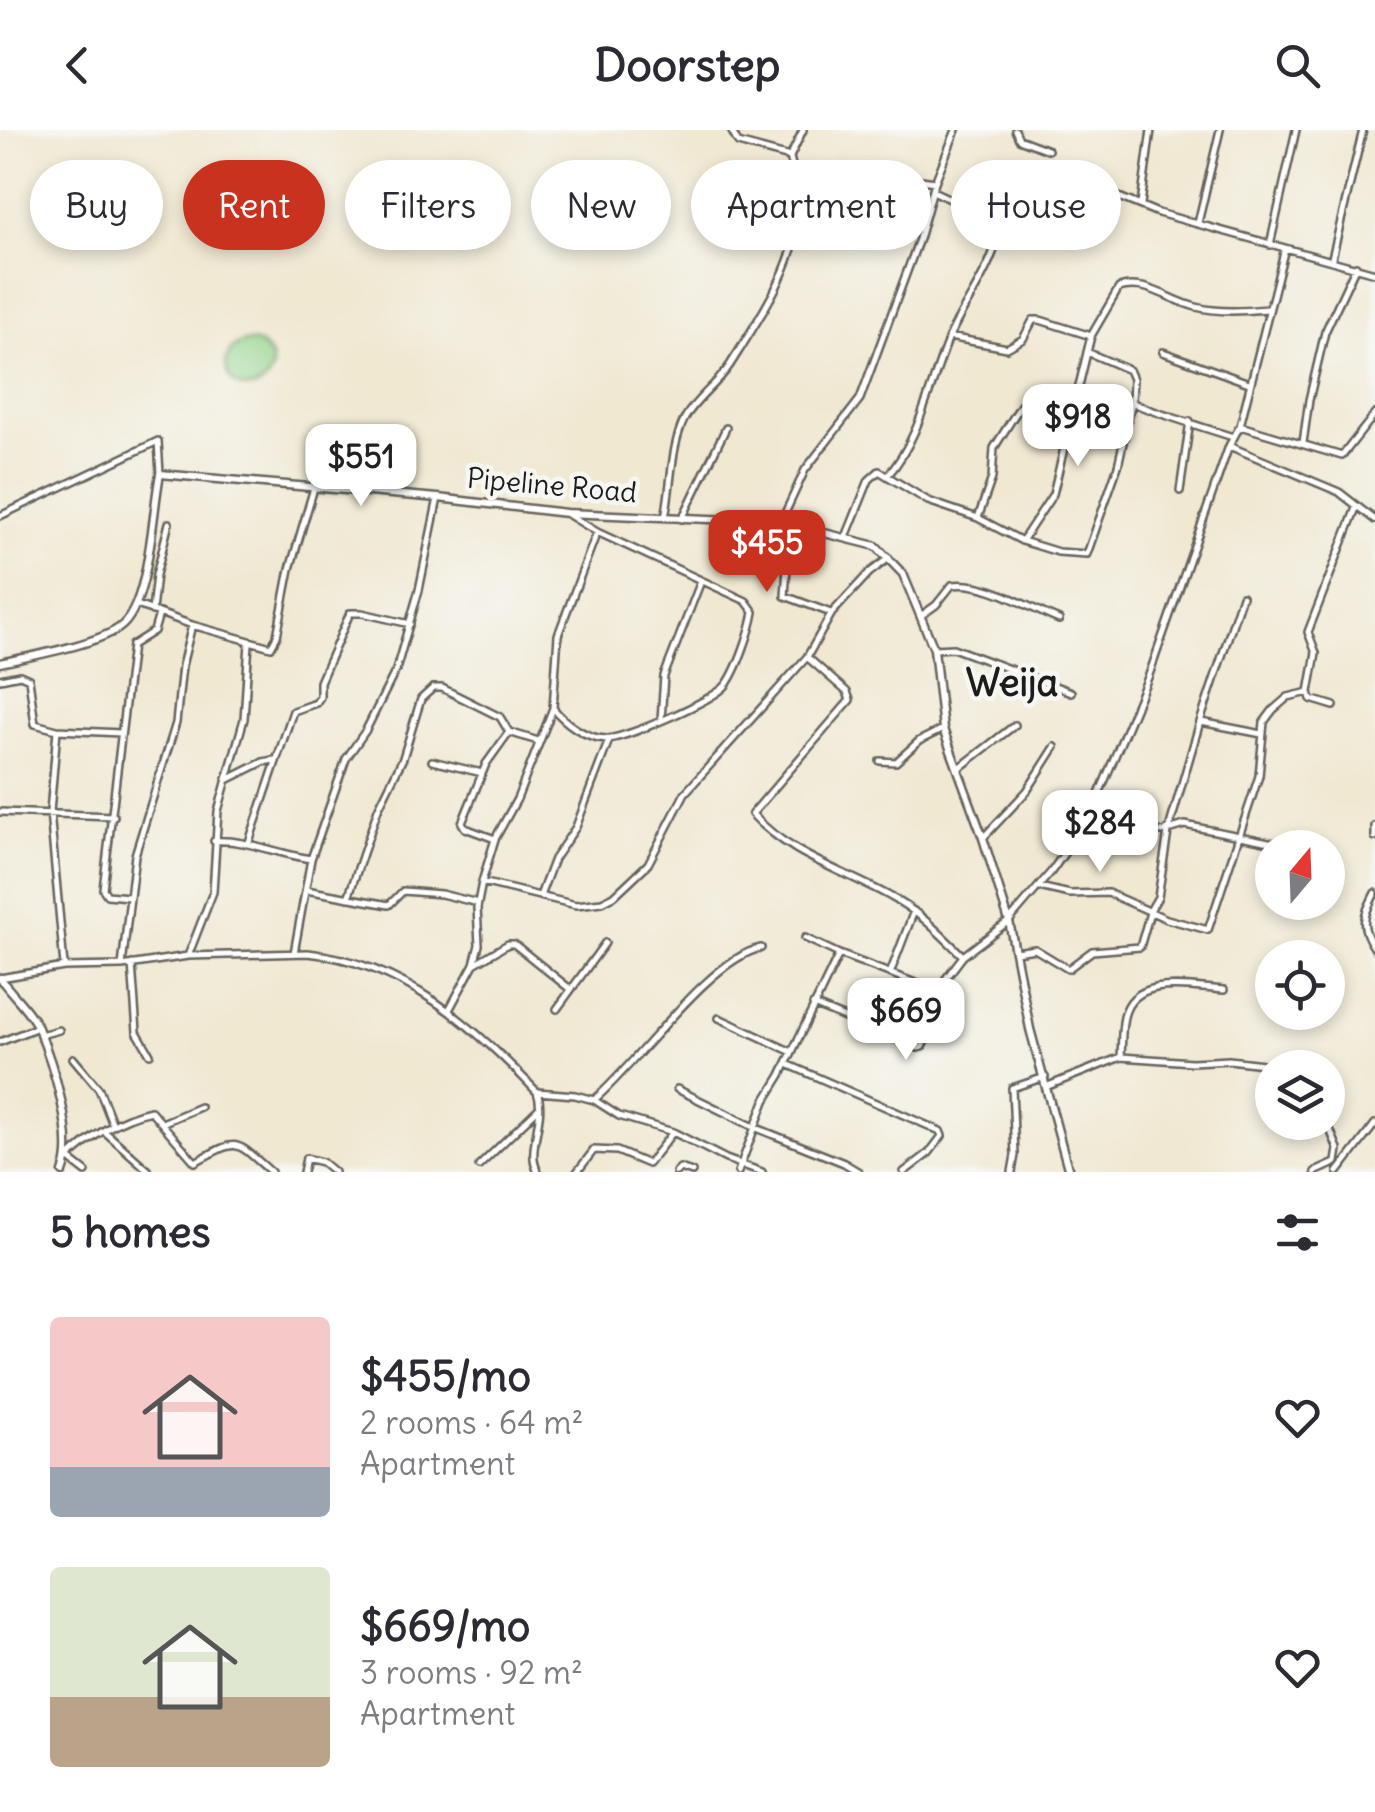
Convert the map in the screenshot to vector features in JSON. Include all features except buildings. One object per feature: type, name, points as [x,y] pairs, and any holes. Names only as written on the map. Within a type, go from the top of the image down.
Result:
[{"type":"street","points":[[731,130],[738,143],[790,157]]},
{"type":"street","points":[[791,160],[803,130]]},
{"type":"street","points":[[780,522],[805,470],[860,399],[956,130]]},
{"type":"street","points":[[1015,130],[1019,139],[1048,150]]},
{"type":"street","points":[[1141,204],[1150,130]]},
{"type":"street","points":[[1198,223],[1220,130]]},
{"type":"street","points":[[1270,245],[1296,130]]},
{"type":"street","points":[[1332,259],[1363,130]]},
{"type":"street","points":[[931,182],[936,182]]},
{"type":"street","points":[[888,475],[898,464],[928,399],[949,337],[983,275],[999,232],[995,220],[935,192]]},
{"type":"street","points":[[1121,197],[1158,213],[1375,272]]},
{"type":"street","points":[[805,938],[926,987],[941,985],[963,956],[1009,921],[1089,818],[1149,675],[1229,446],[1240,426],[1285,248]]},
{"type":"street","points":[[666,516],[676,437],[699,397],[729,366],[738,346],[768,304],[788,250]]},
{"type":"street","points":[[1304,443],[1309,400],[1326,332],[1356,266]]},
{"type":"street","points":[[1022,540],[1053,494],[1091,336],[1119,288],[1138,285],[1192,306],[1223,312],[1269,309]]},
{"type":"street","points":[[949,337],[1007,348],[1023,339],[1033,320],[1091,336]]},
{"type":"street","points":[[846,537],[869,480],[879,471],[928,502],[978,518],[1022,540],[1058,552],[1088,554],[1118,466],[1133,379],[1129,370],[1087,352]]},
{"type":"street","points":[[1163,352],[1249,383]]},
{"type":"street","points":[[1132,402],[1136,407],[1190,421],[1233,438]]},
{"type":"street","points":[[978,518],[992,478],[994,448],[1021,405],[1026,405],[1051,429],[1069,437]]},
{"type":"street","points":[[1240,426],[1342,456],[1375,414]]},
{"type":"street","points":[[1180,491],[1190,421]]},
{"type":"street","points":[[682,518],[726,428]]},
{"type":"street","points":[[0,516],[158,441],[160,474],[143,586],[125,622],[115,630],[0,663]]},
{"type":"street","points":[[1229,446],[1338,492],[1375,520]]},
{"type":"street","name":"Pipeline Road","points":[[160,474],[566,512],[780,522],[867,542],[890,558]]},
{"type":"street","points":[[136,605],[271,647],[278,636],[290,570],[314,487]]},
{"type":"street","points":[[294,953],[311,859],[346,758],[394,677],[438,498]]},
{"type":"street","points":[[1334,706],[1311,699],[1316,654],[1308,632],[1356,508]]},
{"type":"street","points":[[553,708],[565,722],[609,740],[708,700],[726,685],[754,612],[746,601],[597,532],[566,512]]},
{"type":"street","points":[[129,897],[104,892],[120,733],[132,646],[154,632],[156,575],[170,523]]},
{"type":"street","points":[[790,524],[785,596],[832,613]]},
{"type":"street","points":[[449,1010],[474,964],[482,882],[495,839],[517,800],[553,708],[558,635],[597,532]]},
{"type":"street","points":[[482,882],[576,905],[602,902],[614,896],[648,864],[684,793],[807,658],[832,613],[869,572],[890,558],[903,574],[934,649],[943,729],[1009,921],[1030,1029],[1070,1172]]},
{"type":"street","points":[[661,720],[664,676],[701,581]]},
{"type":"street","points":[[922,615],[942,600],[952,585],[960,584],[990,591],[1059,620]]},
{"type":"street","points":[[1015,952],[1035,949],[1068,969],[1092,951],[1136,949],[1144,937],[1158,897],[1168,832],[1242,596]]},
{"type":"street","points":[[249,842],[293,711],[316,703],[320,697],[320,682],[350,614],[410,624]]},
{"type":"street","points":[[122,966],[129,897],[143,822],[176,724],[182,666],[192,625]]},
{"type":"street","points":[[188,956],[213,892],[214,842],[244,719],[249,643]]},
{"type":"street","points":[[934,649],[953,648],[1071,692]]},
{"type":"street","points":[[807,658],[847,692],[850,700],[752,814],[789,846],[914,911],[963,956]]},
{"type":"street","points":[[0,678],[20,675],[29,679],[36,724],[57,730],[120,733]]},
{"type":"street","points":[[348,898],[378,809],[404,758],[418,706],[428,692],[442,688],[493,713],[510,732],[538,740]]},
{"type":"street","points":[[1039,887],[1080,895],[1108,894],[1167,919],[1208,930],[1259,776],[1264,722],[1288,697],[1309,692]]},
{"type":"street","points":[[1200,722],[1262,734]]},
{"type":"street","points":[[958,768],[1016,726]]},
{"type":"street","points":[[880,761],[896,762],[918,741],[943,729]]},
{"type":"street","points":[[57,730],[50,812],[64,967]]},
{"type":"street","points":[[495,839],[465,828],[462,823],[482,773],[510,732]]},
{"type":"street","points":[[540,896],[554,859],[576,826],[609,740]]},
{"type":"street","points":[[983,838],[1027,791],[1056,747]]},
{"type":"street","points":[[226,781],[274,760]]},
{"type":"street","points":[[432,761],[482,773]]},
{"type":"street","points":[[0,812],[114,816]]},
{"type":"street","points":[[1089,818],[1168,832],[1185,825],[1255,839]]},
{"type":"street","points":[[1375,826],[1375,837]]},
{"type":"street","points":[[214,842],[249,842],[260,849],[311,859]]},
{"type":"street","points":[[306,890],[388,905],[403,891],[478,903]]},
{"type":"street","points":[[1375,893],[1364,918],[1365,934],[1375,949]]},
{"type":"street","points":[[891,972],[914,911]]},
{"type":"street","points":[[557,1009],[605,943]]},
{"type":"street","points":[[474,964],[514,944],[570,989]]},
{"type":"street","points":[[594,1100],[700,990],[740,955],[761,948]]},
{"type":"street","points":[[86,1172],[68,1158],[60,1102],[39,1031],[0,978],[64,967],[122,966],[188,956],[294,953],[323,955],[404,982],[449,1010],[490,1043],[537,1092],[540,1107],[534,1160],[538,1172]]},
{"type":"street","points":[[738,1172],[764,1100],[787,1064],[839,954]]},
{"type":"street","points":[[132,964],[137,1032],[150,1054]]},
{"type":"street","points":[[813,1005],[918,1048],[936,1018],[926,997],[926,987]]},
{"type":"street","points":[[1121,1057],[1124,1016],[1128,1006],[1142,993],[1161,987],[1224,990]]},
{"type":"street","points":[[719,1018],[792,1052]]},
{"type":"street","points":[[0,1042],[39,1031],[59,1030]]},
{"type":"street","points":[[1048,1086],[1121,1057],[1255,1063]]},
{"type":"street","points":[[72,1058],[98,1090],[114,1125]]},
{"type":"street","points":[[787,1064],[940,1131],[942,1136],[929,1153],[904,1172]]},
{"type":"street","points":[[1012,1172],[1012,1088],[1045,1077]]},
{"type":"street","points":[[677,1088],[858,1172]]},
{"type":"street","points":[[537,1092],[594,1100],[634,1122],[674,1132],[762,1172]]},
{"type":"street","points":[[162,1123],[200,1107]]},
{"type":"street","points":[[478,1166],[540,1107]]},
{"type":"street","points":[[62,1172],[68,1158],[104,1132],[147,1112],[155,1113],[195,1162],[229,1144],[242,1145],[271,1172]]},
{"type":"street","points":[[1315,1172],[1339,1163],[1375,1124]]},
{"type":"street","points":[[104,1132],[148,1170]]},
{"type":"street","points":[[577,1172],[594,1150],[617,1151],[648,1164],[674,1132]]},
{"type":"street","points":[[1334,1140],[1338,1172]]},
{"type":"street","points":[[303,1172],[306,1158],[322,1162],[334,1172]]},
{"type":"street","points":[[676,1172],[680,1168],[692,1172]]},
{"type":"green space","points":[[249,342],[265,349],[272,365],[265,381],[249,388],[233,381],[226,365],[233,349]]},
{"type":"district","name":"Weija","points":[[1012,682]]}]
